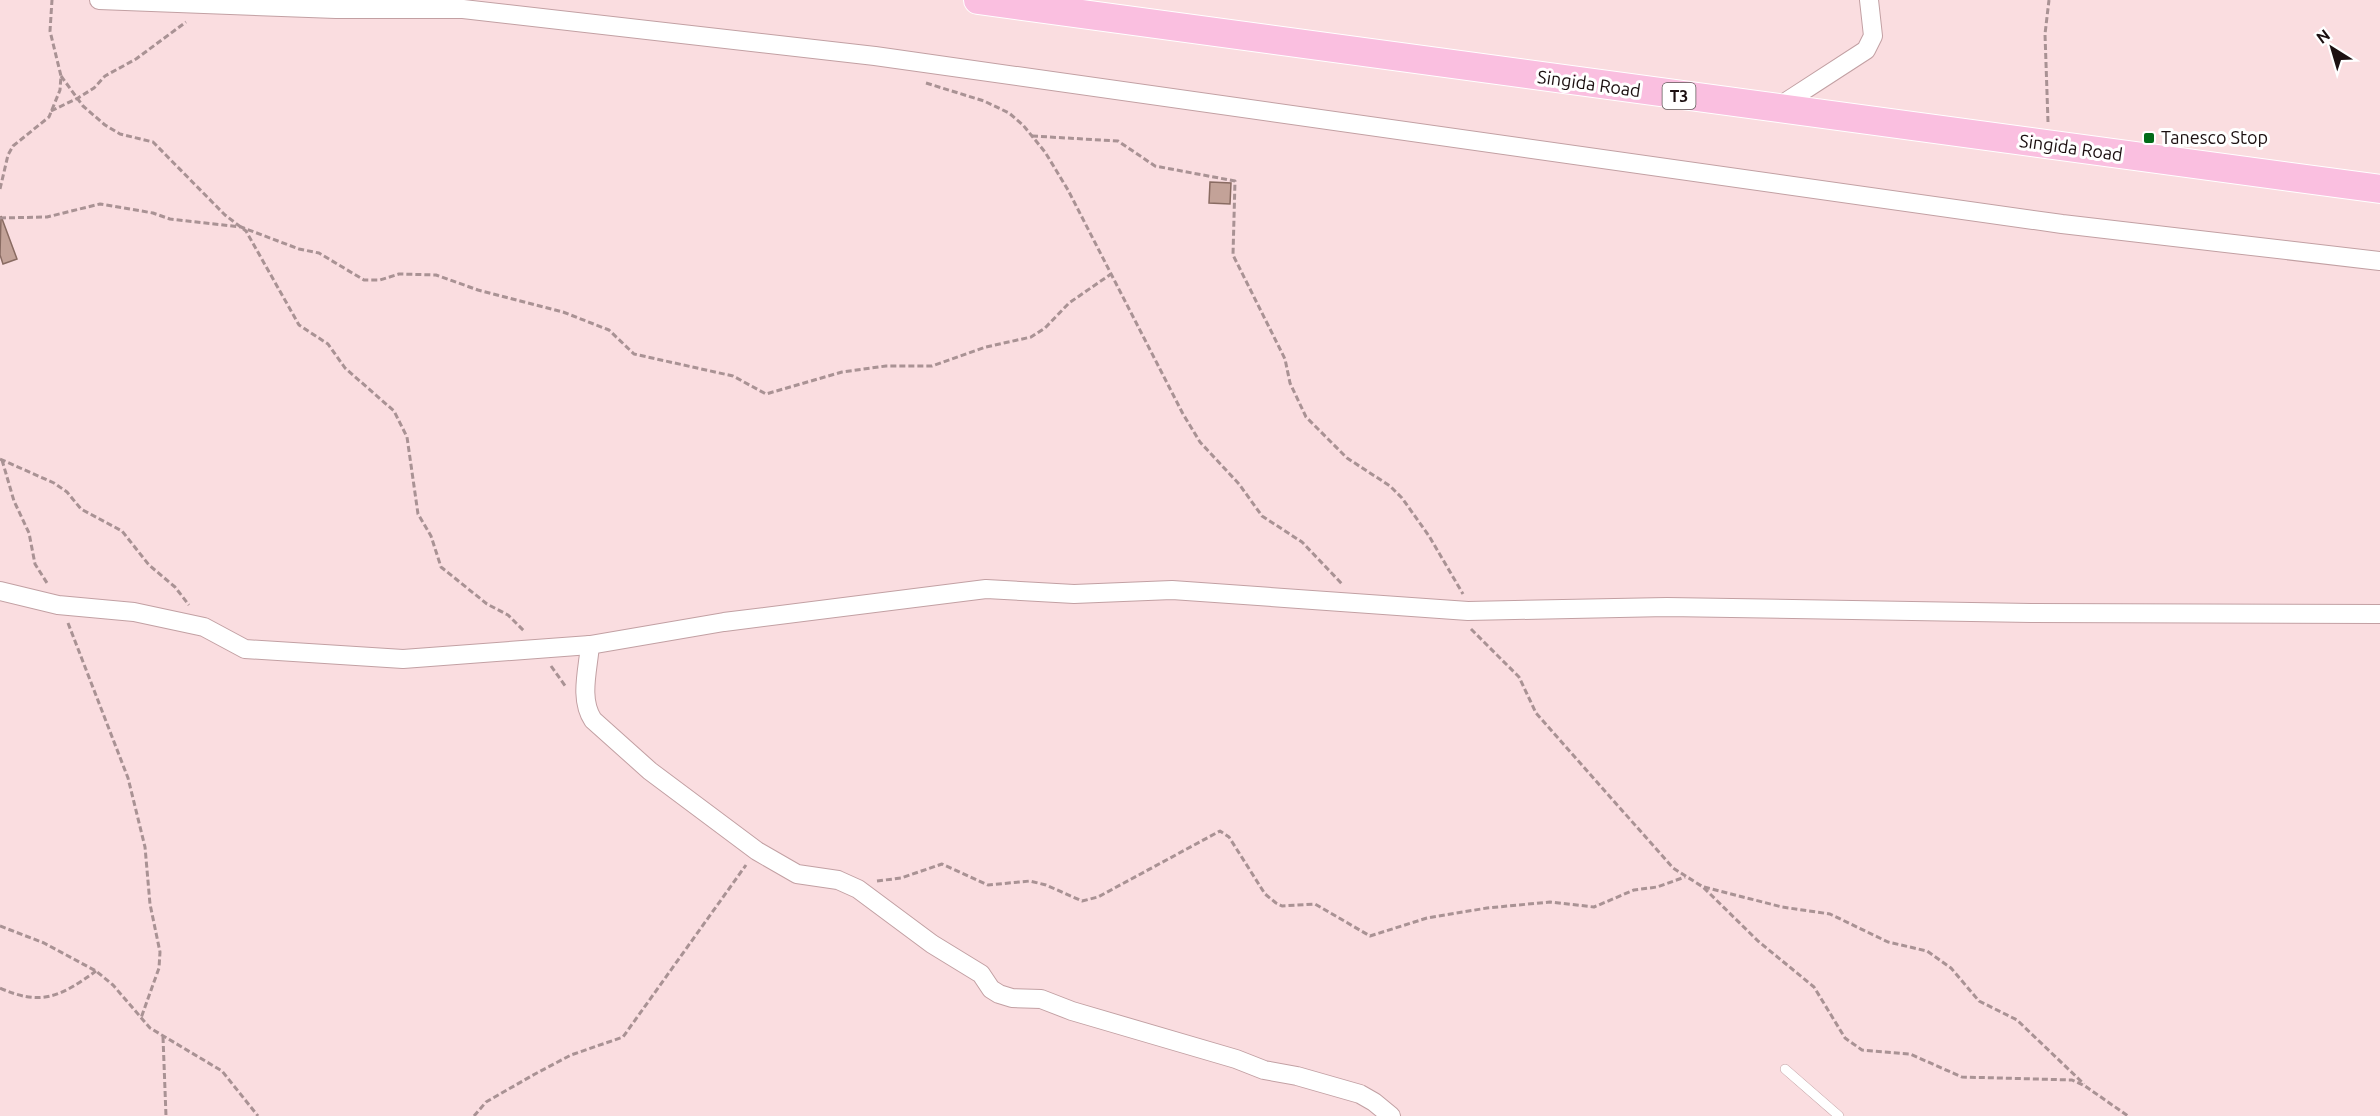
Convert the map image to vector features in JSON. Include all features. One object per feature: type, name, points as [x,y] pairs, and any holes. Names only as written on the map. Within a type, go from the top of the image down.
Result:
[{"type":"highway","name":"Singida Road","points":[[978,0],[2380,189]]},
{"type":"street","points":[[99,0],[336,9],[464,9],[874,56],[2062,225],[2380,261]]},
{"type":"street","points":[[1775,109],[1857,58],[1866,50],[1873,36],[1869,0]]},
{"type":"street","points":[[0,591],[58,605],[134,612],[204,627],[244,650],[403,659],[590,645],[724,622],[986,589],[1074,594],[1172,590],[1468,611],[1667,607],[2031,613],[2380,614]]},
{"type":"street","points":[[590,645],[585,698],[593,720],[650,771],[757,851],[797,874],[848,884],[932,944],[976,971],[999,994],[1012,998],[1041,999],[1072,1011],[1236,1059],[1272,1072],[1297,1076],[1360,1094],[1374,1102],[1390,1116]]},
{"type":"lane","points":[[1785,1070],[1839,1116]]},
{"type":"path","points":[[52,0],[50,31],[62,76],[78,98],[105,125],[120,134],[153,142],[225,215],[241,227],[299,325],[328,344],[345,368],[394,411],[407,437],[418,514],[431,536],[441,567],[487,604],[514,620],[565,683],[568,695]]},
{"type":"path","points":[[2048,144],[2045,34],[2049,0]]},
{"type":"path","points":[[51,111],[78,98],[105,76],[142,55],[211,3]]},
{"type":"path","points":[[0,189],[8,155],[13,146],[46,121],[60,90],[62,76]]},
{"type":"path","points":[[923,81],[996,106],[1016,119],[1032,136],[1068,190],[1183,414],[1200,442],[1239,484],[1262,516],[1302,543],[1363,605]]},
{"type":"path","points":[[1032,136],[1118,141],[1155,166],[1235,181],[1233,255],[1285,359],[1290,383],[1312,426],[1347,458],[1390,486],[1402,498],[1430,536],[1462,593],[1468,611],[1464,616],[1468,627],[1519,677],[1536,713],[1672,868],[1703,887],[1758,941],[1814,987],[1845,1038],[1862,1050],[1910,1054],[1962,1077],[2060,1078],[2085,1086]]},
{"type":"path","points":[[0,218],[46,217],[100,204],[153,213],[171,219],[241,227],[299,249],[319,253],[364,280],[380,280],[399,274],[436,275],[478,290],[563,312],[609,330],[634,354],[733,376],[766,394],[842,372],[886,366],[932,366],[986,347],[1031,337],[1045,328],[1069,303],[1111,274]]},
{"type":"path","points":[[1,460],[14,501],[29,533],[35,564],[56,596],[58,605],[70,627],[128,778],[145,847],[150,904],[160,952],[159,968],[141,1018]]},
{"type":"path","points":[[1,460],[54,483],[67,492],[81,509],[122,531],[149,565],[184,596],[204,627]]},
{"type":"path","points":[[848,884],[891,880],[942,864],[988,885],[1030,881],[1046,885],[1082,901],[1098,897],[1220,831],[1229,837],[1260,886],[1276,903],[1282,906],[1314,904],[1370,936],[1427,918],[1487,908],[1550,902],[1594,908],[1634,890],[1657,887],[1686,877]]},
{"type":"path","points":[[474,1116],[486,1102],[535,1074],[571,1055],[623,1037],[757,851]]},
{"type":"path","points":[[1703,887],[1782,908],[1830,914],[1888,942],[1927,951],[1951,968],[1979,1001],[2017,1020],[2085,1086],[2128,1116]]},
{"type":"path","points":[[0,926],[44,943],[96,971],[113,985],[141,1018],[163,1036],[222,1071],[258,1116]]},
{"type":"path","points":[[0,988],[15,995],[38,999],[54,997],[96,971]]},
{"type":"path","points":[[163,1036],[166,1116]]},
{"type":"building","points":[[1210,182],[1231,183],[1230,204],[1209,203]]},
{"type":"building","points":[[1,216],[17,259],[3,264],[0,255]]},
{"type":"place","name":"Tanesco Stop","points":[[2149,138]]}]
